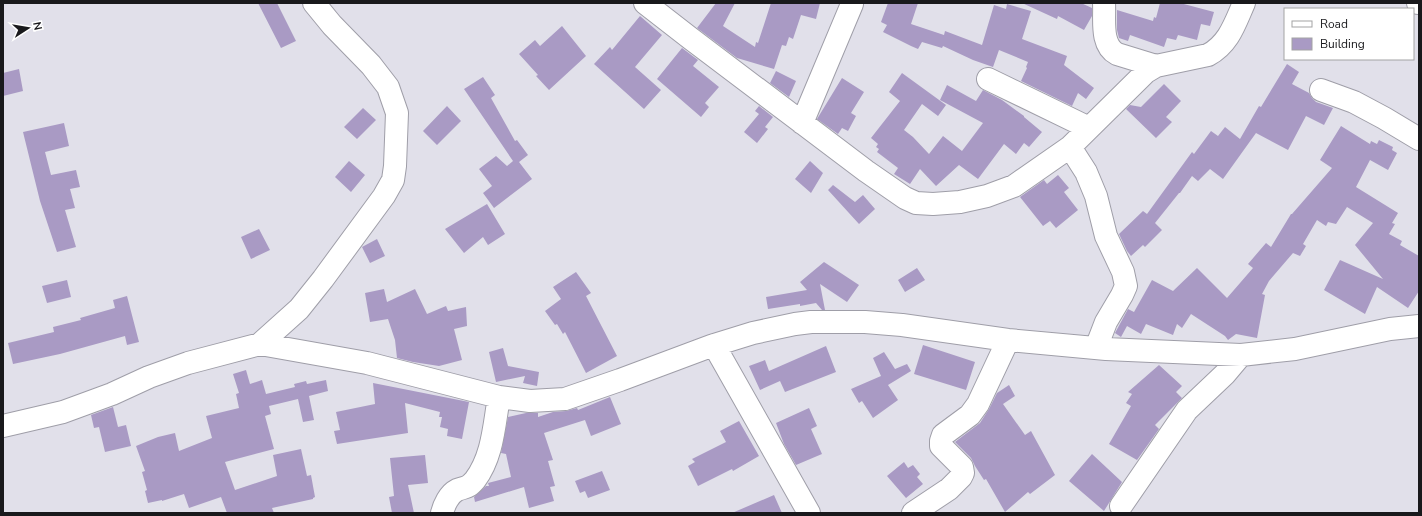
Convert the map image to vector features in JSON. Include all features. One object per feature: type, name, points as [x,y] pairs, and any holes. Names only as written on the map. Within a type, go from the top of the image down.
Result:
[{"type":"street","points":[[260,344],[299,309],[384,196],[393,180],[397,113],[388,87],[371,65],[332,25],[314,3]]},
{"type":"street","points":[[645,3],[866,171],[895,191],[916,203],[924,204],[960,202],[999,192],[1014,186],[1070,147],[1146,72],[1156,66],[1215,51],[1229,36],[1244,3]]},
{"type":"street","points":[[1104,3],[1106,40],[1113,52],[1156,66]]},
{"type":"street","points":[[802,123],[852,4]]},
{"type":"street","points":[[988,79],[1089,128]]},
{"type":"street","points":[[1321,90],[1354,102],[1419,139]]},
{"type":"street","points":[[1070,147],[1086,172],[1096,196],[1106,236],[1123,272],[1126,286],[1106,322],[1096,348]]},
{"type":"street","points":[[3,426],[63,412],[188,363],[260,344],[367,363],[498,397],[530,401],[565,399],[620,380],[714,344],[752,333],[811,322],[865,322],[902,325],[1008,340],[1096,348],[1241,355],[1295,349],[1375,332],[1419,326]]},
{"type":"street","points":[[913,513],[949,489],[961,477],[963,473],[962,467],[941,446],[943,435],[970,415],[978,404],[1008,340]]},
{"type":"street","points":[[714,344],[809,513]]},
{"type":"street","points":[[1121,506],[1188,410],[1225,374],[1241,355]]},
{"type":"street","points":[[442,513],[444,504],[456,491],[468,487],[483,468],[492,439],[498,397]]},
{"type":"building","points":[[258,3],[277,3],[296,41],[281,48]]},
{"type":"building","points":[[716,3],[735,3],[723,26],[755,47],[756,42],[758,43],[771,3],[820,3],[816,19],[801,15],[793,39],[789,37],[786,46],[782,45],[774,69],[737,58],[697,28]]},
{"type":"building","points":[[888,3],[918,3],[911,24],[944,35],[945,31],[982,45],[994,5],[1006,9],[1007,4],[1031,11],[1022,39],[1067,56],[1064,65],[1094,88],[1086,99],[1078,93],[1072,106],[1021,81],[1028,62],[999,50],[993,67],[973,60],[943,46],[942,48],[922,42],[918,49],[883,32],[887,25],[881,22]]},
{"type":"building","points":[[1022,3],[1081,3],[1092,8],[1092,16],[1084,30],[1058,16],[1057,19]]},
{"type":"building","points":[[1160,3],[1180,3],[1214,12],[1210,26],[1201,24],[1197,40],[1178,35],[1176,40],[1167,38],[1164,47],[1130,35],[1128,41],[1119,38],[1117,30],[1117,10],[1153,21],[1154,17],[1156,18]]},
{"type":"building","points":[[640,16],[662,35],[635,67],[661,90],[644,109],[594,64],[610,47],[612,50]]},
{"type":"building","points":[[562,26],[586,56],[549,90],[519,54],[535,40],[540,46]]},
{"type":"building","points":[[682,48],[698,60],[693,66],[719,87],[705,103],[709,107],[701,117],[657,79]]},
{"type":"building","points":[[1287,64],[1299,72],[1292,84],[1309,93],[1316,102],[1333,108],[1324,125],[1306,116],[1288,150],[1256,133],[1223,179],[1210,169],[1198,181],[1192,176],[1155,223],[1162,230],[1145,247],[1143,245],[1131,256],[1119,234],[1143,211],[1147,214],[1192,152],[1194,154],[1211,131],[1218,136],[1225,127],[1240,139],[1259,106],[1261,107]]},
{"type":"building","points":[[19,69],[23,91],[3,96],[3,73]]},
{"type":"building","points":[[776,71],[796,81],[789,97],[770,83]]},
{"type":"building","points":[[902,73],[946,105],[938,116],[922,104],[904,130],[929,154],[943,136],[962,151],[983,123],[940,100],[947,85],[976,101],[983,90],[1002,100],[1024,116],[1042,132],[1029,147],[1024,143],[1016,154],[1004,144],[978,179],[959,165],[936,186],[920,169],[910,184],[894,174],[898,168],[877,152],[879,149],[876,147],[878,144],[871,138],[900,101],[889,92]]},
{"type":"building","points":[[483,77],[495,95],[491,98],[515,141],[517,140],[528,155],[519,162],[532,179],[494,208],[483,193],[492,186],[479,169],[496,156],[507,166],[513,161],[464,89]]},
{"type":"building","points":[[842,78],[864,92],[851,113],[856,116],[848,131],[842,128],[838,134],[817,119]]},
{"type":"building","points":[[1164,84],[1181,101],[1166,117],[1172,122],[1156,138],[1126,109],[1130,105],[1141,107]]},
{"type":"building","points":[[447,106],[461,121],[437,145],[423,131]]},
{"type":"building","points":[[759,106],[773,117],[765,127],[768,129],[757,143],[744,132],[759,114],[755,111]]},
{"type":"building","points":[[363,108],[376,120],[357,139],[344,127]]},
{"type":"building","points":[[64,123],[69,146],[45,152],[51,175],[76,170],[80,187],[70,189],[75,208],[65,210],[76,247],[57,252],[40,201],[23,132]]},
{"type":"building","points":[[1341,126],[1370,144],[1371,141],[1377,144],[1379,140],[1393,147],[1392,150],[1397,153],[1388,170],[1370,160],[1356,187],[1398,213],[1392,223],[1395,224],[1389,234],[1402,241],[1400,245],[1419,256],[1419,291],[1408,308],[1377,287],[1365,314],[1324,290],[1340,260],[1383,279],[1355,245],[1373,223],[1347,207],[1336,224],[1328,222],[1326,226],[1317,220],[1303,244],[1306,246],[1300,256],[1293,253],[1269,281],[1262,294],[1265,295],[1257,338],[1236,334],[1228,340],[1225,336],[1191,314],[1182,328],[1177,324],[1173,335],[1146,324],[1141,334],[1127,326],[1121,337],[1115,333],[1128,309],[1134,312],[1152,280],[1173,291],[1197,268],[1227,298],[1253,268],[1248,264],[1266,243],[1271,247],[1291,214],[1332,168],[1320,160]]},
{"type":"building","points":[[349,161],[365,175],[351,192],[335,177]]},
{"type":"building","points":[[810,161],[823,173],[811,193],[795,179]]},
{"type":"building","points":[[1058,175],[1069,188],[1064,192],[1078,210],[1056,228],[1050,221],[1043,226],[1020,197],[1044,180],[1047,184]]},
{"type":"building","points":[[833,185],[855,202],[863,195],[875,209],[859,224],[828,190]]},
{"type":"building","points":[[487,204],[505,234],[488,245],[483,237],[464,253],[445,229]]},
{"type":"building","points":[[259,229],[270,250],[251,259],[241,237]]},
{"type":"building","points":[[377,239],[385,256],[370,263],[362,247]]},
{"type":"building","points":[[824,262],[859,285],[847,302],[820,284],[825,310],[822,310],[816,303],[768,309],[766,297],[807,290],[800,282]]},
{"type":"building","points":[[917,268],[925,280],[905,292],[898,280]]},
{"type":"building","points":[[576,272],[591,293],[586,296],[617,356],[586,373],[565,332],[563,334],[557,324],[555,325],[545,311],[561,299],[553,287]]},
{"type":"building","points":[[67,280],[71,297],[47,303],[42,286]]},
{"type":"building","points":[[384,289],[387,302],[415,289],[427,314],[446,306],[448,311],[466,307],[467,326],[454,329],[462,360],[439,366],[397,358],[395,340],[388,319],[370,322],[365,293]]},
{"type":"building","points":[[127,296],[139,342],[127,345],[125,336],[60,354],[13,364],[8,343],[54,332],[53,327],[81,320],[80,318],[115,308],[113,300]]},
{"type":"building","points":[[923,345],[975,362],[966,390],[914,374]]},
{"type":"building","points":[[826,346],[836,372],[785,392],[780,381],[760,390],[749,366],[765,360],[769,371]]},
{"type":"building","points":[[503,348],[508,366],[539,372],[537,386],[523,383],[525,376],[496,382],[489,352]]},
{"type":"building","points":[[884,352],[895,369],[907,364],[911,371],[888,385],[898,400],[873,418],[862,401],[859,403],[851,389],[881,376],[873,358]]},
{"type":"building","points":[[1159,365],[1182,386],[1176,392],[1182,398],[1155,425],[1159,429],[1137,460],[1109,444],[1131,406],[1126,403],[1132,394],[1128,392]]},
{"type":"building","points":[[246,370],[250,384],[262,380],[266,394],[295,387],[294,384],[306,381],[307,384],[326,380],[328,391],[309,396],[314,420],[303,422],[298,399],[269,406],[271,414],[265,416],[274,449],[225,462],[235,490],[277,476],[273,455],[301,449],[307,476],[311,475],[315,497],[313,499],[272,508],[274,513],[227,513],[221,497],[189,508],[184,494],[162,501],[148,503],[145,491],[147,490],[142,472],[145,471],[136,446],[158,437],[175,433],[179,451],[212,438],[206,416],[239,408],[236,394],[239,393],[233,374]]},
{"type":"building","points":[[373,383],[469,402],[462,439],[447,436],[448,429],[440,427],[442,417],[439,417],[440,412],[405,403],[408,433],[337,444],[334,431],[340,430],[336,412],[375,404]]},
{"type":"building","points":[[1009,385],[1015,396],[1003,404],[1025,435],[1031,431],[1055,475],[1030,494],[1028,492],[1005,512],[986,479],[984,480],[971,458],[955,442],[980,423],[997,393]]},
{"type":"building","points":[[610,397],[621,424],[591,436],[585,420],[544,433],[553,460],[548,461],[555,486],[550,487],[554,501],[529,508],[524,487],[475,502],[474,497],[486,486],[489,486],[488,483],[511,477],[506,454],[501,453],[508,417],[526,413],[538,413],[538,417],[553,412],[577,408],[578,410]]},
{"type":"building","points":[[113,407],[118,427],[126,425],[131,446],[105,452],[99,427],[94,428],[91,415]]},
{"type":"building","points":[[809,408],[817,426],[811,429],[822,454],[796,465],[784,444],[776,423]]},
{"type":"building","points":[[739,421],[759,456],[733,471],[732,469],[698,486],[688,466],[695,462],[692,459],[726,442],[720,431]]},
{"type":"building","points":[[1092,454],[1122,482],[1104,511],[1069,481]]},
{"type":"building","points":[[425,455],[428,483],[408,485],[414,513],[392,513],[389,497],[394,496],[390,458]]},
{"type":"building","points":[[904,462],[908,468],[913,465],[920,474],[917,477],[923,484],[906,498],[887,476]]},
{"type":"building","points":[[602,471],[610,490],[588,498],[585,491],[580,493],[575,481]]},
{"type":"building","points":[[774,495],[782,513],[732,513]]}]
